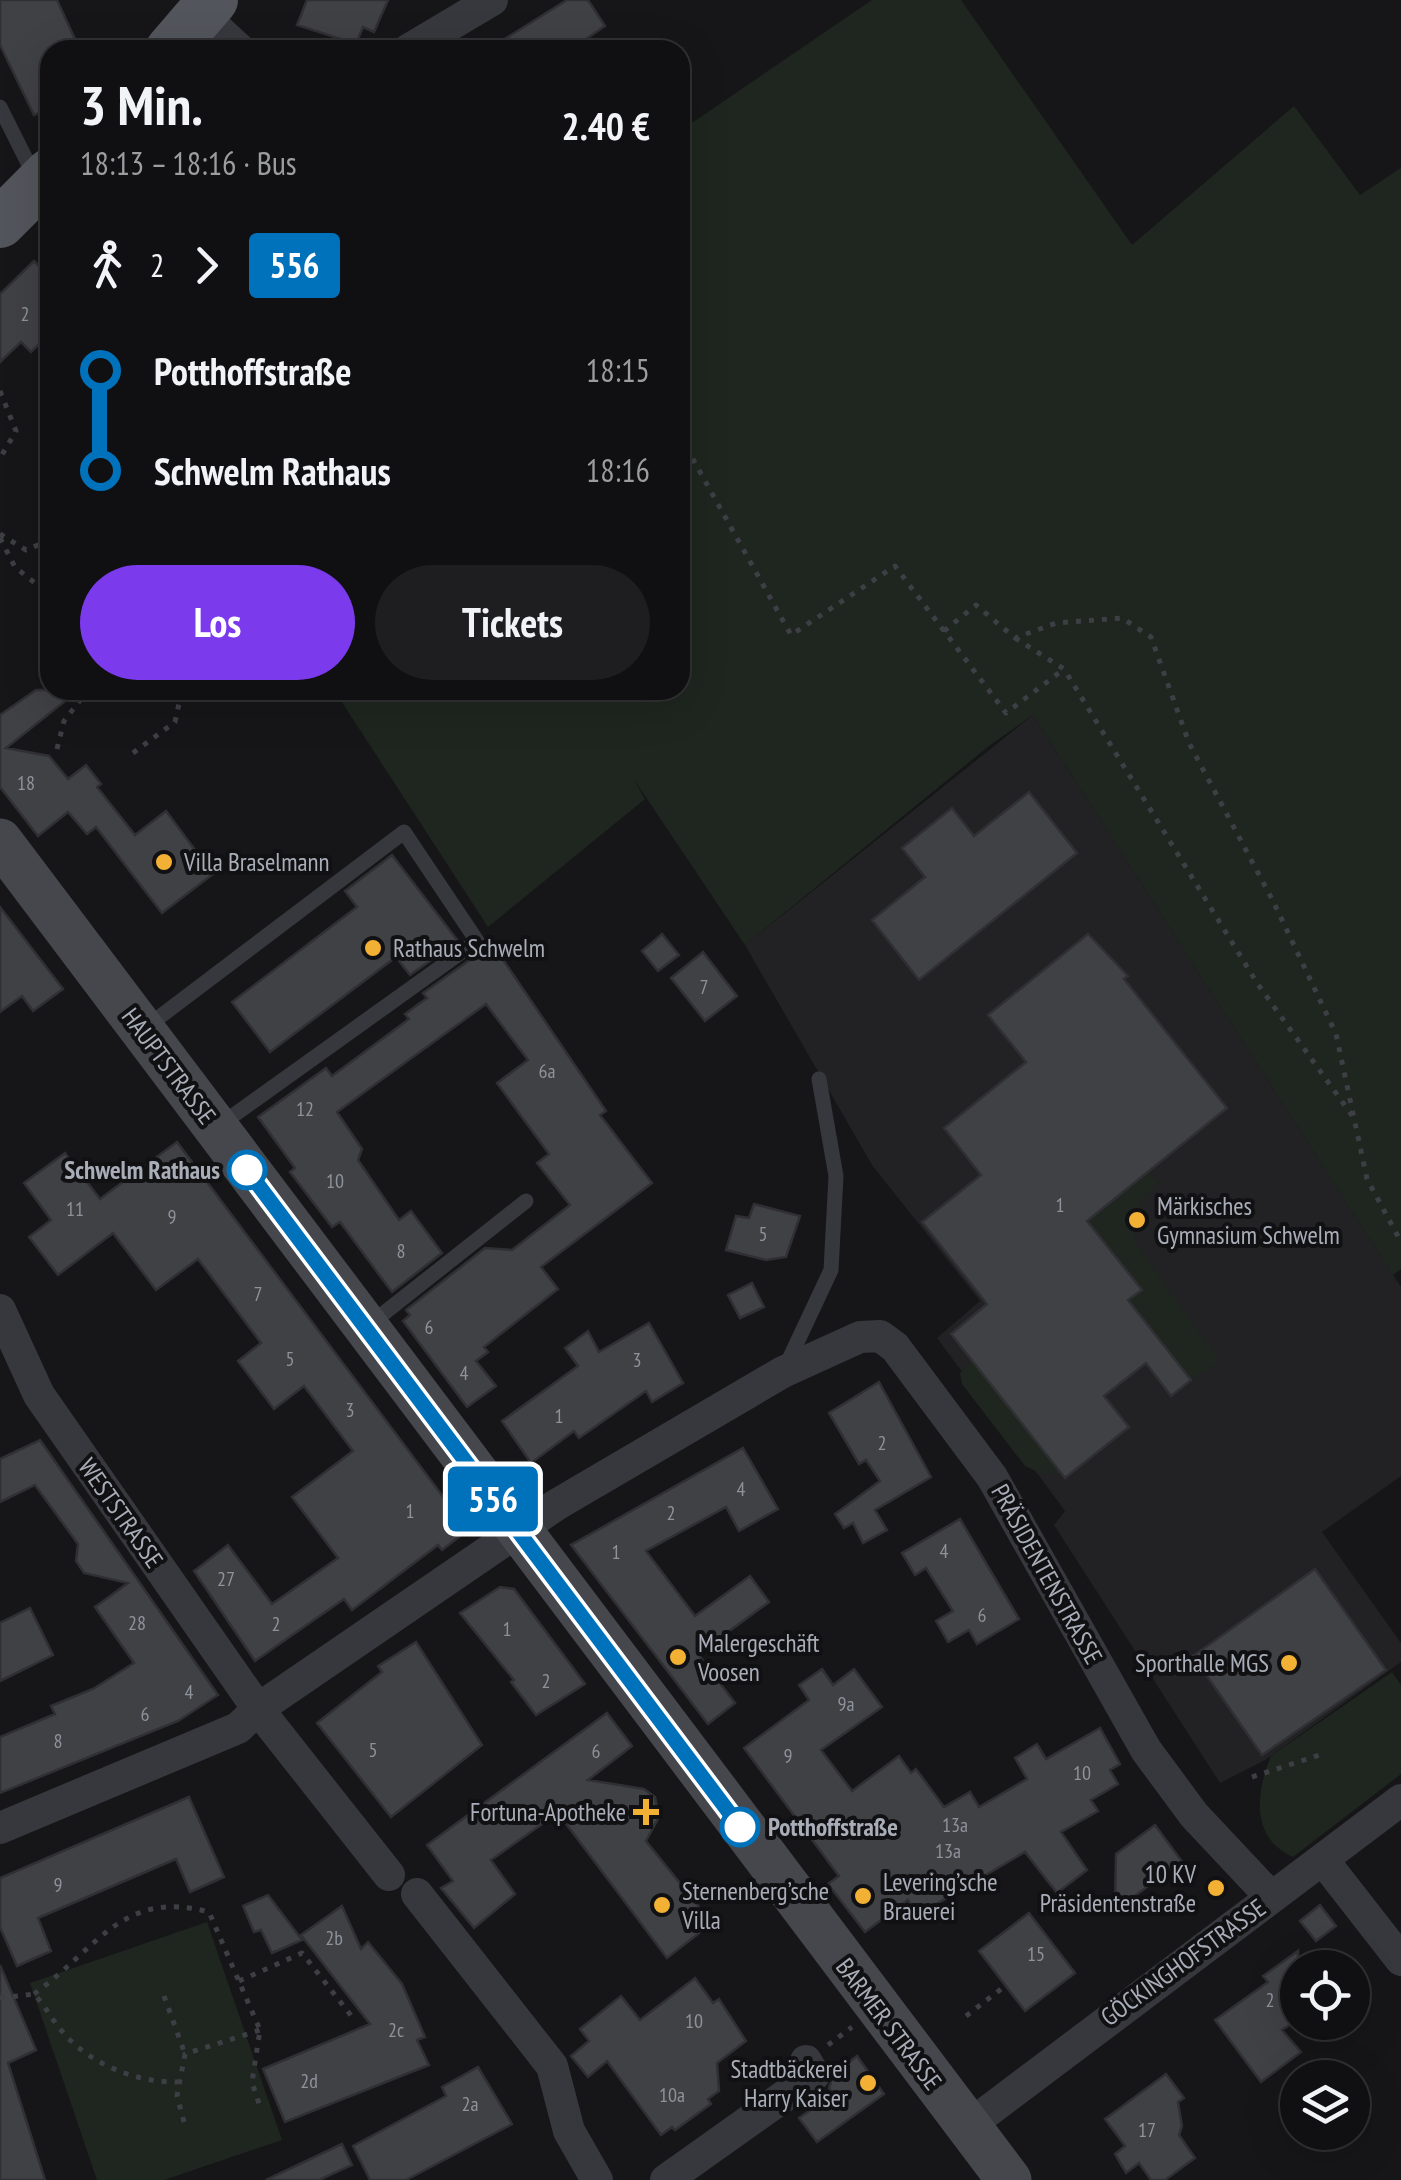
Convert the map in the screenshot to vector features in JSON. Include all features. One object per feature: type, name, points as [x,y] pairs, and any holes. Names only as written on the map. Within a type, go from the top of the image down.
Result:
[{"type":"main road","points":[[0,223],[40,183]]},
{"type":"street","points":[[425,40],[492,0]]},
{"type":"street","points":[[194,21],[224,40]]},
{"type":"street","name":"HAUPTSTRASSE","points":[[0,842],[518,1530]]},
{"type":"street","name":"WESTSTRASSE","points":[[0,1310],[39,1396],[258,1708],[389,1875]]},
{"type":"street","name":"PRÄSIDENTENSTRASSE","points":[[518,1530],[783,1372],[860,1337],[880,1336],[896,1347],[992,1477],[1146,1750],[1194,1815],[1271,1898]]},
{"type":"street","points":[[0,1828],[238,1728],[258,1708],[518,1530]]},
{"type":"street","name":"BARMER STRASSE","points":[[518,1530],[1009,2180]]},
{"type":"street","name":"GÖCKINGHOFSTRASSE","points":[[967,2127],[1401,1800]]},
{"type":"street","points":[[1323,1860],[1401,1960]]},
{"type":"street","points":[[417,1894],[552,2066],[570,2130],[596,2180]]},
{"type":"street","points":[[666,2180],[814,2075],[806,2061]]},
{"type":"lane","points":[[0,107],[40,172]]},
{"type":"lane","points":[[142,1030],[404,832],[476,941],[216,1128]]},
{"type":"lane","points":[[783,1372],[831,1270],[836,1176],[819,1078]]},
{"type":"lane","points":[[366,1328],[526,1200]]},
{"type":"path","points":[[0,390],[16,431],[0,458]]},
{"type":"path","points":[[690,453],[768,588],[790,635],[896,566],[1006,713],[1064,669]]},
{"type":"path","points":[[0,536],[26,550],[40,544]]},
{"type":"path","points":[[0,536],[16,567],[40,587]]},
{"type":"path","points":[[944,631],[976,605],[1014,638],[1064,669],[1257,983],[1356,1122]]},
{"type":"path","points":[[1014,638],[1056,623],[1122,618],[1151,637],[1190,743],[1273,901],[1336,1034],[1367,1179],[1401,1242]]},
{"type":"path","points":[[57,749],[64,722],[80,700]]},
{"type":"path","points":[[134,754],[175,722],[180,700]]},
{"type":"path","points":[[1252,1777],[1320,1755]]},
{"type":"path","points":[[0,1998],[34,1994],[138,1910],[163,1905],[209,1912],[260,2030],[252,2082],[261,2110]]},
{"type":"path","points":[[239,1981],[302,1953],[353,2018]]},
{"type":"path","points":[[966,2016],[1005,1986]]},
{"type":"path","points":[[34,1994],[58,2028],[104,2062],[128,2076],[156,2083],[178,2082]]},
{"type":"path","points":[[164,1996],[185,2054],[178,2082],[184,2122]]},
{"type":"path","points":[[806,2061],[877,2009]]},
{"type":"path","points":[[185,2054],[260,2030]]},
{"type":"shaded area","points":[[872,0],[961,0],[1132,245],[1294,106],[1360,195],[1401,168],[1401,1269],[1393,1275],[1033,715],[989,746],[745,945],[633,778],[645,799],[488,927],[340,700],[690,700],[690,124]]},
{"type":"shaded area","name":"Märkisches Gymnasium Schwelm","points":[[1033,715],[1401,1287],[1401,1476],[1322,1532],[1401,1643],[1401,1662],[1265,1760],[1220,1783],[1054,1525],[1065,1511],[937,1338],[980,1301],[872,1165],[745,945]]},
{"type":"shaded area","points":[[1147,1172],[1158,1182],[1136,1209],[1134,1241],[1220,1361],[1191,1380],[1125,1303],[1141,1290],[1087,1221]]},
{"type":"shaded area","points":[[972,1360],[1062,1474],[1040,1473],[1025,1466],[962,1384],[960,1373]]},
{"type":"shaded area","points":[[1392,1672],[1401,1685],[1401,1774],[1293,1857],[1279,1849],[1269,1838],[1260,1813],[1262,1784],[1271,1756]]},
{"type":"shaded area","points":[[207,1922],[282,2140],[164,2180],[97,2180],[30,1983]]},
{"type":"building","points":[[0,0],[57,0],[75,40],[40,40],[40,112],[34,115],[0,45]]},
{"type":"building","points":[[307,0],[388,0],[374,32],[363,27],[358,40],[344,40],[297,25]]},
{"type":"building","points":[[567,0],[588,0],[605,26],[585,40],[503,40]]},
{"type":"building","points":[[34,261],[40,267],[40,343],[31,352],[21,342],[0,362],[0,294]]},
{"type":"building","points":[[36,690],[40,690],[40,700],[66,700],[6,748],[49,756],[68,779],[86,765],[101,784],[97,787],[135,835],[166,811],[213,874],[162,913],[96,827],[87,834],[68,812],[38,836],[0,787],[0,715]]},
{"type":"building","points":[[1029,792],[1077,853],[919,980],[872,920],[925,877],[902,848],[952,808],[974,836]]},
{"type":"building","name":"Rathaus Schwelm","points":[[392,855],[458,941],[410,975],[396,957],[270,1052],[232,1002],[357,907],[345,891]]},
{"type":"building","points":[[0,907],[63,989],[33,1011],[22,996],[0,1012]]},
{"type":"building","points":[[662,934],[679,955],[658,971],[642,951]]},
{"type":"building","points":[[1088,934],[1128,976],[1124,979],[1227,1108],[1087,1221],[1142,1290],[1128,1300],[1191,1380],[1171,1396],[1146,1363],[1104,1396],[1129,1427],[1065,1478],[951,1334],[987,1304],[922,1222],[981,1175],[944,1128],[1026,1062],[988,1015]]},
{"type":"building","points":[[489,939],[606,1111],[600,1115],[652,1183],[541,1267],[558,1289],[484,1347],[488,1352],[476,1361],[496,1386],[467,1407],[403,1321],[410,1315],[406,1310],[485,1248],[512,1250],[570,1205],[537,1163],[549,1154],[497,1083],[528,1060],[486,1004],[337,1112],[362,1149],[358,1160],[399,1220],[411,1211],[442,1253],[392,1292],[340,1222],[332,1227],[290,1172],[295,1168],[258,1117],[326,1068],[332,1076],[409,1019],[405,1014],[427,998],[423,993],[484,950]]},
{"type":"building","points":[[703,952],[737,996],[705,1021],[671,978]]},
{"type":"building","points":[[177,1142],[468,1530],[442,1550],[438,1545],[352,1610],[344,1599],[255,1661],[194,1571],[228,1545],[272,1604],[338,1558],[292,1497],[353,1451],[304,1386],[274,1409],[238,1361],[261,1343],[198,1259],[156,1290],[113,1233],[58,1275],[29,1237],[51,1220],[24,1183],[65,1153],[100,1199]]},
{"type":"building","points":[[754,1204],[800,1216],[786,1257],[766,1260],[726,1250],[736,1216],[749,1218]]},
{"type":"building","points":[[752,1283],[764,1307],[740,1318],[728,1295]]},
{"type":"building","points":[[649,1323],[683,1383],[652,1402],[646,1391],[579,1438],[574,1431],[531,1463],[502,1421],[578,1366],[565,1348],[588,1331],[599,1352]]},
{"type":"building","points":[[879,1382],[931,1477],[875,1510],[887,1530],[863,1543],[853,1523],[844,1528],[835,1514],[880,1481],[866,1460],[859,1464],[829,1413]]},
{"type":"building","points":[[40,1440],[218,1695],[178,1721],[0,1793],[0,1737],[55,1714],[51,1706],[93,1689],[134,1663],[95,1607],[128,1583],[84,1573],[76,1561],[78,1544],[35,1485],[0,1502],[0,1459]]},
{"type":"building","points":[[743,1448],[778,1509],[739,1531],[726,1507],[646,1551],[695,1616],[750,1576],[769,1602],[698,1654],[735,1703],[708,1724],[571,1545]]},
{"type":"building","points":[[960,1519],[1019,1619],[977,1644],[969,1630],[948,1642],[936,1621],[953,1611],[926,1568],[915,1575],[902,1553]]},
{"type":"building","name":"Sporthalle MGS","points":[[1315,1569],[1386,1670],[1262,1755],[1193,1656]]},
{"type":"building","points":[[500,1587],[514,1589],[585,1684],[536,1715],[511,1682],[514,1680],[460,1613]]},
{"type":"building","points":[[30,1608],[53,1655],[0,1681],[0,1623]]},
{"type":"building","points":[[416,1642],[482,1745],[391,1817],[317,1723],[382,1672],[378,1666]]},
{"type":"building","points":[[822,1669],[833,1685],[854,1669],[882,1707],[821,1750],[852,1791],[899,1756],[911,1773],[916,1769],[944,1807],[970,1792],[979,1807],[1027,1779],[1015,1758],[1037,1744],[1046,1759],[1100,1728],[1120,1764],[1110,1770],[1118,1784],[1091,1800],[1098,1811],[1061,1832],[1087,1870],[1057,1893],[1025,1852],[916,1916],[908,1900],[865,1932],[828,1884],[839,1876],[744,1748],[809,1700],[799,1685]]},
{"type":"building","points":[[607,1713],[632,1746],[588,1780],[644,1789],[655,1797],[659,1817],[646,1841],[712,1923],[667,1958],[558,1813],[491,1860],[515,1894],[474,1928],[441,1888],[453,1881],[427,1845]]},
{"type":"building","points":[[189,1797],[224,1877],[190,1892],[176,1859],[38,1918],[51,1951],[17,1966],[0,1927],[0,1878]]},
{"type":"building","points":[[1155,1825],[1191,1874],[1164,1874],[1115,1911],[1116,1854]]},
{"type":"building","points":[[268,1895],[302,1940],[272,1953],[261,1930],[254,1932],[243,1906]]},
{"type":"building","points":[[1320,1905],[1336,1926],[1316,1941],[1300,1921]]},
{"type":"building","points":[[342,1906],[361,1949],[368,1942],[402,1984],[425,2037],[417,2040],[429,2065],[285,2122],[263,2069],[370,2024],[301,1935]]},
{"type":"building","points":[[1029,1913],[1075,1973],[1025,2011],[979,1951]]},
{"type":"building","points":[[1280,1964],[1280,2040],[1291,2040],[1301,2052],[1290,2060],[1280,2060],[1280,2068],[1261,2082],[1215,2020],[1268,1982],[1263,1976]]},
{"type":"building","points":[[0,1965],[36,2050],[8,2063],[45,2180],[0,2180]]},
{"type":"building","points":[[695,1978],[713,2003],[719,1999],[746,2041],[717,2063],[719,2091],[708,2099],[711,2104],[675,2130],[672,2127],[661,2135],[607,2061],[588,2077],[571,2056],[589,2041],[580,2029],[621,1996],[640,2020]]},
{"type":"building","points":[[857,2056],[884,2094],[817,2142],[799,2118],[833,2094],[829,2088],[834,2073]]},
{"type":"building","points":[[478,2067],[512,2124],[406,2180],[370,2180],[353,2146],[446,2096],[442,2087]]},
{"type":"building","points":[[1166,2074],[1184,2098],[1178,2102],[1182,2126],[1179,2135],[1195,2158],[1165,2180],[1151,2180],[1139,2163],[1126,2173],[1115,2154],[1125,2146],[1105,2119]]},
{"type":"building","points":[[342,2144],[352,2165],[319,2180],[266,2180]]},
{"type":"bus line","name":"556","points":[[247,1170],[740,1827]]},
{"type":"place","name":"Villa Braselmann","points":[[164,862]]},
{"type":"place","name":"Rathaus Schwelm","points":[[373,948]]},
{"type":"place","name":"Schwelm Rathaus","points":[[247,1170]]},
{"type":"place","name":"Märkisches Gymnasium Schwelm","points":[[1137,1220]]},
{"type":"place","name":"Malergeschäft Voosen","points":[[678,1657]]},
{"type":"place","name":"Sporthalle MGS","points":[[1289,1663]]},
{"type":"place","name":"Fortuna-Apotheke","points":[[646,1812]]},
{"type":"place","name":"Potthoffstraße","points":[[740,1827]]},
{"type":"place","name":"10 KV Präsidentenstraße","points":[[1216,1888]]},
{"type":"place","name":"Levering’sche Brauerei","points":[[863,1896]]},
{"type":"place","name":"Sternenberg’sche Villa","points":[[662,1905]]},
{"type":"place","name":"Stadtbäckerei Harry Kaiser","points":[[868,2083]]}]
